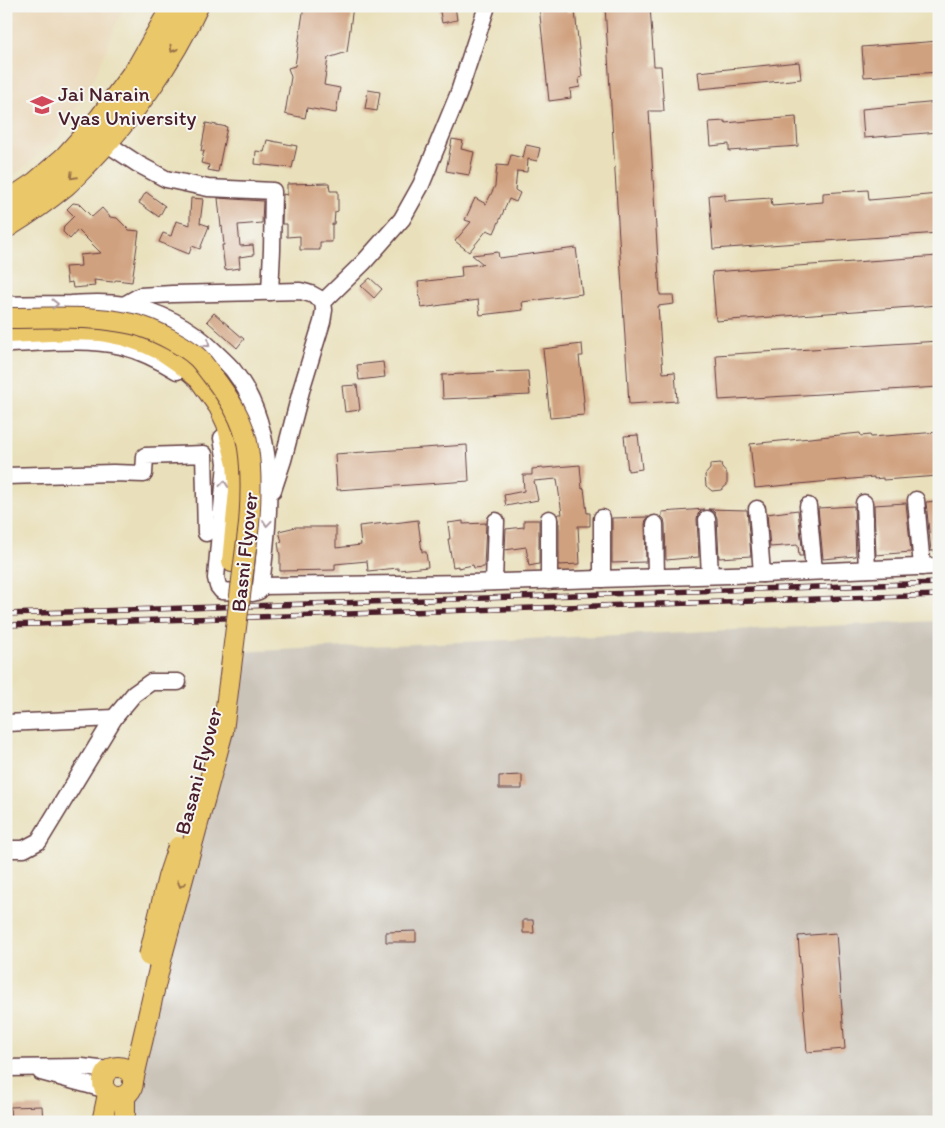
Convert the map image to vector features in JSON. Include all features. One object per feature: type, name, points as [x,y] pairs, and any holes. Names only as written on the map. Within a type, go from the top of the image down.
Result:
[{"type":"highway","points":[[6,204],[36,184],[66,158],[101,119],[140,66],[174,6]]},
{"type":"highway","points":[[6,226],[67,182],[106,143],[130,113],[165,63],[196,6]]},
{"type":"main road","name":"Basni Flyover","points":[[6,318],[61,317],[118,321],[142,327],[168,338],[196,356],[221,387],[242,424],[248,446],[252,495],[223,732],[218,755],[156,954]]},
{"type":"main road","name":"Basani Flyover","points":[[6,333],[72,330],[101,331],[126,336],[163,351],[199,379],[219,407],[226,424],[237,464],[239,492],[214,725],[208,751],[168,877],[156,954],[154,989],[117,1083]]},
{"type":"main road","points":[[102,1122],[117,1083],[156,954]]},
{"type":"main road","points":[[117,1083],[125,1113],[124,1122]]},
{"type":"street","points":[[323,302],[364,262],[402,219],[421,185],[458,94],[487,6]]},
{"type":"street","points":[[106,143],[138,164],[166,179],[208,188],[273,191],[270,292]]},
{"type":"street","points":[[124,305],[140,296],[300,291],[318,297],[323,302],[322,322],[283,460],[269,502]]},
{"type":"street","points":[[6,305],[99,303],[124,305],[152,312],[176,322],[203,340],[232,369],[243,386],[259,420],[269,468],[269,502],[259,591],[253,593],[222,591],[218,586],[216,578],[226,463],[223,441],[216,422],[208,404],[192,384],[180,373],[158,360],[120,346],[87,342],[6,344]]},
{"type":"street","points":[[6,476],[144,474],[144,456],[204,454],[206,533]]},
{"type":"street","points":[[916,500],[922,567]]},
{"type":"street","points":[[864,503],[867,569]]},
{"type":"street","points":[[808,506],[814,571]]},
{"type":"street","points":[[757,508],[762,574]]},
{"type":"street","points":[[602,518],[602,579]]},
{"type":"street","points":[[549,519],[549,581]]},
{"type":"street","points":[[707,519],[710,575]]},
{"type":"street","points":[[494,582],[496,521]]},
{"type":"street","points":[[655,524],[656,577]]},
{"type":"street","points":[[261,586],[549,581],[939,566]]},
{"type":"street","points":[[6,849],[24,849],[39,840],[114,718],[134,694],[151,682],[178,682]]},
{"type":"street","points":[[6,723],[114,718]]},
{"type":"street","points":[[6,1068],[29,1068],[49,1075],[117,1083]]},
{"type":"shaded area","name":"Jai Narain Vyas University","points":[[6,6],[124,6],[96,74],[59,136],[6,183]]},
{"type":"shaded area","points":[[939,621],[939,1122],[119,1122],[234,652]]},
{"type":"building","points":[[304,6],[330,10],[331,6],[353,6],[347,52],[328,58],[324,85],[340,88],[336,113],[307,108],[305,118],[285,114],[291,77],[288,68],[295,66]]},
{"type":"building","points":[[439,6],[455,6],[457,20],[442,23]]},
{"type":"building","points":[[539,6],[567,6],[567,12],[575,11],[582,77],[579,78],[580,87],[570,89],[571,98],[549,101]]},
{"type":"building","points":[[605,6],[650,6],[654,66],[661,66],[664,111],[649,111],[660,295],[673,295],[674,304],[658,306],[663,373],[675,372],[677,401],[629,404]]},
{"type":"building","points":[[939,41],[939,72],[864,77],[862,47]]},
{"type":"building","points":[[799,62],[801,79],[700,89],[698,72]]},
{"type":"building","points":[[368,90],[380,92],[377,111],[365,109]]},
{"type":"building","points":[[939,102],[939,132],[864,138],[862,109]]},
{"type":"building","points":[[796,117],[798,146],[729,151],[729,144],[711,146],[709,122],[725,121],[725,123]]},
{"type":"building","points":[[206,123],[227,127],[218,172],[208,170],[209,165],[201,163]]},
{"type":"building","points":[[452,139],[463,141],[461,149],[474,152],[469,175],[446,171]]},
{"type":"building","points":[[267,140],[297,146],[292,168],[255,164],[256,151],[264,152]]},
{"type":"building","points":[[526,145],[540,148],[537,161],[528,159],[527,172],[517,171],[515,190],[520,193],[516,202],[509,199],[494,233],[487,230],[469,252],[455,241],[471,222],[465,220],[475,198],[486,204],[495,186],[497,165],[508,166],[511,155],[523,158]]},
{"type":"building","points":[[329,183],[330,191],[338,191],[338,211],[335,212],[334,224],[332,224],[332,242],[320,242],[320,250],[300,250],[300,236],[287,237],[287,224],[282,224],[283,194],[287,195],[287,184]]},
{"type":"building","points":[[868,190],[869,200],[939,194],[939,233],[713,249],[709,195],[725,194],[725,201],[771,198],[772,206],[823,202],[823,193]]},
{"type":"building","points":[[146,192],[165,206],[159,217],[139,203]]},
{"type":"building","points":[[191,198],[203,199],[200,223],[209,226],[200,249],[192,246],[189,254],[159,242],[163,233],[171,236],[176,221],[190,225]]},
{"type":"building","points":[[218,198],[263,201],[262,223],[238,225],[240,246],[253,245],[254,255],[239,257],[240,268],[225,270]]},
{"type":"building","points":[[73,203],[79,204],[92,217],[102,208],[110,217],[117,218],[129,230],[139,231],[132,282],[94,280],[95,286],[73,288],[72,282],[67,283],[65,267],[81,266],[80,255],[101,253],[78,230],[70,239],[63,232],[64,226],[74,216],[67,209]]},
{"type":"building","points":[[576,248],[582,294],[522,302],[523,310],[480,315],[478,300],[421,308],[418,282],[462,277],[461,266],[483,264],[472,255],[498,252],[499,258]]},
{"type":"building","points":[[939,256],[939,305],[716,321],[712,272]]},
{"type":"building","points":[[370,278],[382,289],[374,298],[361,286]]},
{"type":"building","points":[[214,313],[244,339],[237,348],[207,321]]},
{"type":"building","points":[[939,341],[939,387],[719,400],[716,355]]},
{"type":"building","points":[[582,344],[583,356],[579,356],[584,415],[550,418],[543,349]]},
{"type":"building","points":[[383,362],[385,377],[359,380],[357,365]]},
{"type":"building","points":[[528,371],[530,395],[443,399],[442,375]]},
{"type":"building","points":[[357,385],[360,410],[345,412],[342,386]]},
{"type":"building","points":[[939,432],[939,476],[883,480],[883,478],[874,479],[874,477],[755,488],[750,444],[860,433],[861,436],[870,435],[871,437]]},
{"type":"building","points":[[638,435],[642,469],[628,471],[624,436]]},
{"type":"building","points":[[467,445],[469,481],[337,490],[335,454]]},
{"type":"building","points":[[721,463],[722,468],[727,474],[727,485],[721,490],[712,491],[706,486],[705,475],[710,469],[710,464]]},
{"type":"building","points":[[580,465],[587,513],[590,513],[590,526],[578,526],[580,564],[559,565],[558,514],[562,514],[557,479],[534,481],[538,500],[506,506],[504,495],[524,491],[523,475],[532,475],[532,469]]},
{"type":"building","points":[[939,501],[939,550],[931,551],[926,502]]},
{"type":"building","points":[[906,503],[911,552],[876,555],[874,505]]},
{"type":"building","points":[[854,506],[856,556],[823,559],[818,508]]},
{"type":"building","points":[[705,509],[698,514],[697,519],[699,557],[666,560],[665,524],[661,516],[662,512]]},
{"type":"building","points":[[708,509],[747,510],[751,556],[719,558],[717,518],[712,510]]},
{"type":"building","points":[[798,510],[803,556],[799,556],[798,545],[770,547],[767,514]]},
{"type":"building","points":[[649,517],[645,524],[646,562],[612,563],[612,518]]},
{"type":"building","points":[[418,520],[422,552],[426,552],[428,567],[368,571],[367,561],[335,564],[335,570],[280,571],[278,543],[282,542],[279,531],[296,527],[336,527],[336,548],[361,545],[359,526]]},
{"type":"building","points":[[524,520],[539,520],[539,564],[529,566],[526,547],[505,550],[506,529],[524,527]]},
{"type":"building","points":[[463,521],[463,524],[486,523],[484,567],[474,568],[473,565],[453,567],[448,539],[450,539],[448,523]]},
{"type":"building","points":[[522,775],[522,789],[499,789],[499,776]]},
{"type":"building","points":[[523,920],[533,920],[534,933],[523,933]]},
{"type":"building","points":[[416,931],[416,942],[386,942],[386,932]]},
{"type":"building","points":[[836,933],[845,1049],[807,1052],[798,936]]},
{"type":"building","points":[[42,1106],[43,1122],[11,1122],[10,1107]]},
{"type":"railway","points":[[6,614],[939,583]]},
{"type":"railway","points":[[6,625],[939,595]]},
{"type":"place","name":"Jai Narain Vyas University","points":[[42,105]]}]
